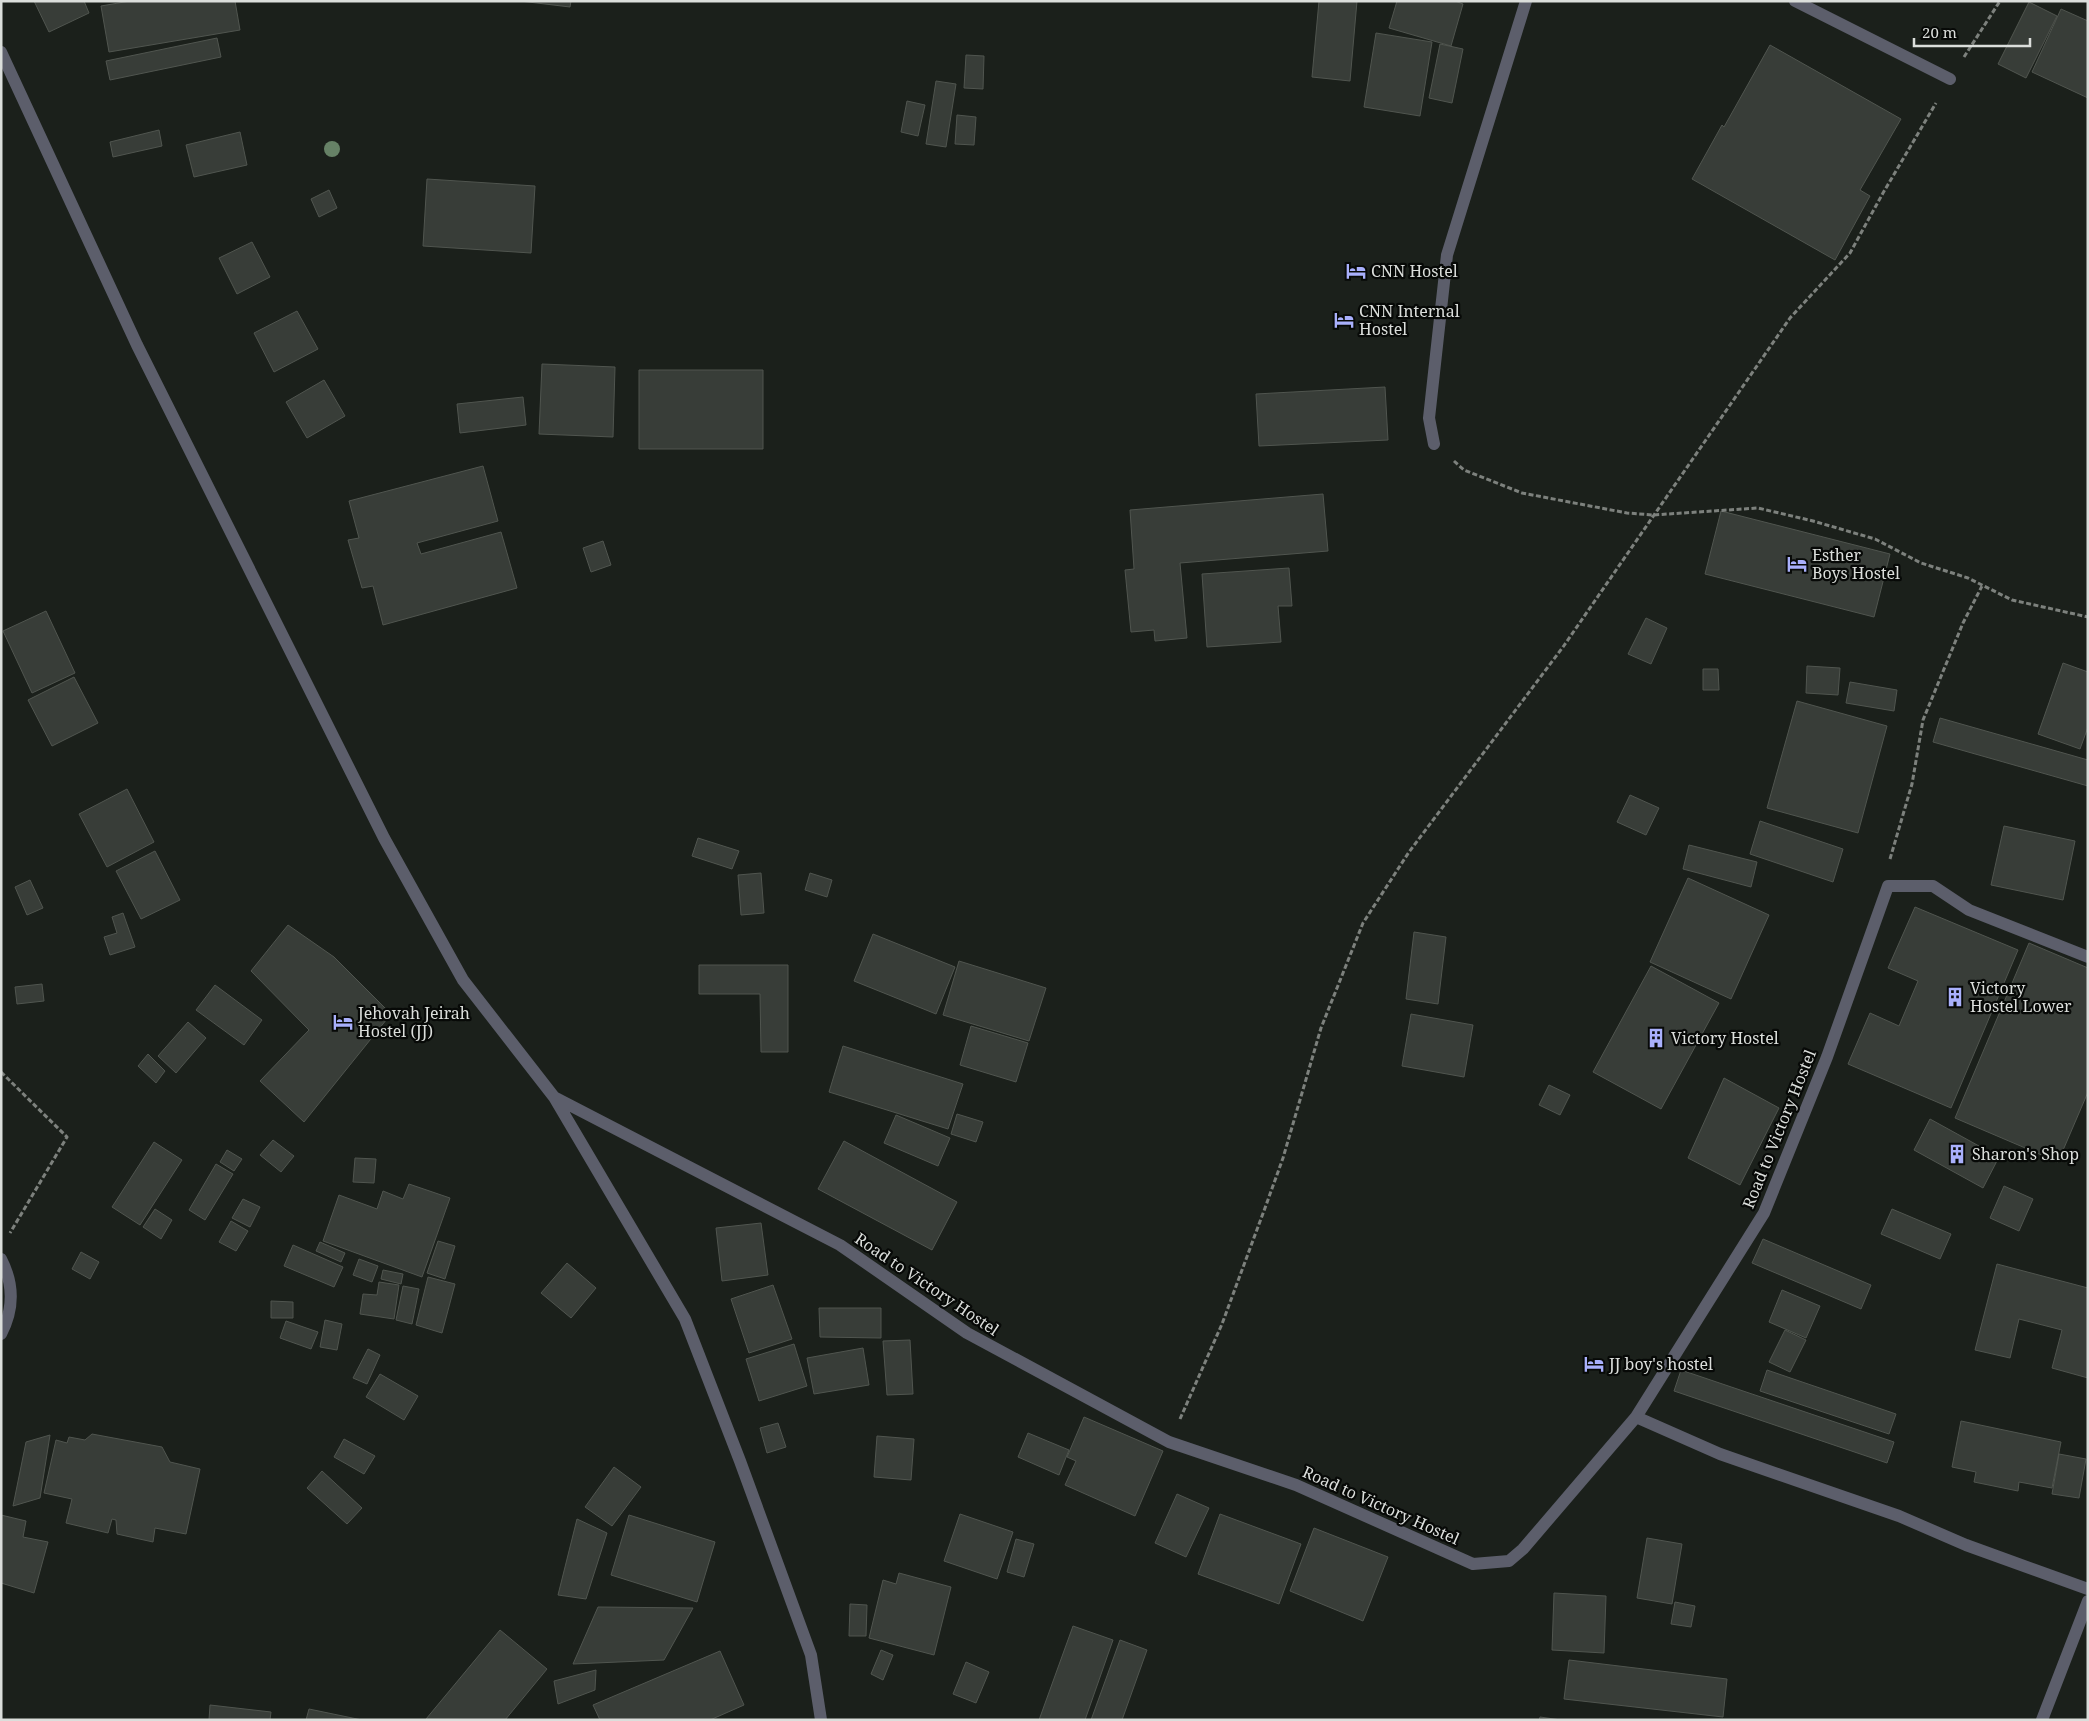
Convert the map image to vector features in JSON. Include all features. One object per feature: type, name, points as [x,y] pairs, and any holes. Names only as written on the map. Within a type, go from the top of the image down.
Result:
[{"type":"street","points":[[1434,444],[1430,418],[1447,255],[1526,1]]},
{"type":"street","points":[[1795,1],[1950,79]]},
{"type":"street","points":[[1,52],[137,345],[384,838],[463,980],[554,1097],[685,1319],[740,1461],[811,1655],[821,1720]]},
{"type":"street","points":[[1888,886],[1933,886],[1969,910],[2088,957]]},
{"type":"street","name":"Road to Victory Hostel","points":[[554,1097],[840,1245],[967,1333],[1169,1442],[1296,1485],[1473,1564],[1509,1561],[1523,1549],[1636,1417],[1764,1213],[1827,1057],[1888,886]]},
{"type":"street","points":[[1,1259],[12,1290],[6,1324],[1,1334]]},
{"type":"street","points":[[1636,1417],[1720,1454],[1899,1516],[1966,1545],[2088,1589]]},
{"type":"street","points":[[2042,1720],[2088,1601]]},
{"type":"path","points":[[1169,1442],[1222,1324],[1266,1208],[1283,1158],[1321,1028],[1363,923],[1408,852],[1563,647],[1790,318],[1850,253],[1950,79],[2000,1]]},
{"type":"path","points":[[1434,444],[1464,470],[1522,493],[1653,515],[1758,508],[1875,539],[1920,563],[1968,578],[2012,600],[2088,617]]},
{"type":"path","points":[[1888,886],[1891,856],[1912,784],[1923,720],[1959,631],[1982,586]]},
{"type":"path","points":[[1,1072],[67,1137],[6,1239]]},
{"type":"building","points":[[34,1],[84,1],[89,13],[49,32]]},
{"type":"building","points":[[130,1],[235,1],[240,30],[109,52],[101,6]]},
{"type":"building","points":[[520,1],[571,1],[570,7]]},
{"type":"building","points":[[1319,1],[1357,1],[1350,81],[1312,77]]},
{"type":"building","points":[[1397,1],[1455,1],[1463,4],[1451,46],[1389,28]]},
{"type":"building","points":[[2029,2],[2057,16],[2026,78],[1998,64]]},
{"type":"building","points":[[2061,9],[2088,21],[2088,98],[2032,72]]},
{"type":"building","points":[[1376,33],[1432,42],[1420,116],[1364,107]]},
{"type":"building","points":[[217,38],[221,57],[110,80],[106,61]]},
{"type":"building","points":[[1440,44],[1463,49],[1452,103],[1429,98]]},
{"type":"building","points":[[1770,45],[1901,119],[1860,190],[1870,196],[1835,260],[1692,179]]},
{"type":"building","points":[[966,55],[984,56],[983,89],[964,88]]},
{"type":"building","points":[[936,81],[956,84],[946,147],[926,144]]},
{"type":"building","points":[[907,101],[925,105],[918,136],[901,132]]},
{"type":"building","points":[[957,115],[976,117],[974,145],[955,144]]},
{"type":"building","points":[[159,130],[162,146],[113,157],[110,142]]},
{"type":"building","points":[[240,132],[247,165],[194,177],[186,145]]},
{"type":"building","points":[[427,179],[535,186],[531,253],[423,246]]},
{"type":"building","points":[[329,190],[337,208],[319,217],[311,199]]},
{"type":"building","points":[[252,242],[270,277],[237,294],[219,258]]},
{"type":"building","points":[[297,311],[318,349],[274,372],[254,333]]},
{"type":"building","points":[[542,364],[615,367],[613,437],[539,434]]},
{"type":"building","points":[[639,370],[763,370],[763,449],[639,449]]},
{"type":"building","points":[[324,380],[345,416],[307,438],[286,402]]},
{"type":"building","points":[[1385,387],[1388,440],[1259,446],[1256,394]]},
{"type":"building","points":[[523,397],[526,425],[460,433],[457,404]]},
{"type":"building","points":[[483,466],[498,521],[417,543],[421,554],[501,532],[517,588],[383,625],[373,586],[362,588],[348,540],[359,538],[349,501]]},
{"type":"building","points":[[1323,494],[1328,551],[1180,563],[1187,638],[1155,641],[1154,630],[1131,632],[1125,570],[1134,569],[1130,510]]},
{"type":"building","name":"Esther Boys Hostel","points":[[1721,511],[1890,554],[1874,617],[1705,574]]},
{"type":"building","points":[[603,541],[611,565],[591,572],[583,548]]},
{"type":"building","points":[[1289,568],[1292,606],[1278,606],[1281,642],[1207,647],[1202,574]]},
{"type":"building","points":[[46,611],[75,673],[32,693],[3,631]]},
{"type":"building","points":[[1646,618],[1667,628],[1651,664],[1628,654]]},
{"type":"building","points":[[2063,663],[2088,672],[2088,727],[2080,749],[2038,734]]},
{"type":"building","points":[[1807,666],[1840,668],[1838,695],[1806,693]]},
{"type":"building","points":[[1703,669],[1718,669],[1719,690],[1703,690]]},
{"type":"building","points":[[74,677],[98,723],[52,746],[28,700]]},
{"type":"building","points":[[1850,682],[1897,690],[1894,711],[1846,703]]},
{"type":"building","points":[[1797,701],[1887,726],[1858,833],[1767,808]]},
{"type":"building","points":[[1940,718],[2088,760],[2088,786],[1933,742]]},
{"type":"building","points":[[127,789],[154,842],[107,867],[79,814]]},
{"type":"building","points":[[1630,795],[1659,808],[1646,835],[1617,822]]},
{"type":"building","points":[[1760,821],[1843,849],[1833,882],[1750,854]]},
{"type":"building","points":[[2004,826],[2075,841],[2063,900],[1991,885]]},
{"type":"building","points":[[698,838],[739,851],[732,869],[692,856]]},
{"type":"building","points":[[1689,845],[1757,862],[1751,887],[1683,869]]},
{"type":"building","points":[[155,851],[180,900],[141,919],[116,871]]},
{"type":"building","points":[[761,873],[764,913],[741,915],[738,875]]},
{"type":"building","points":[[810,873],[832,880],[827,897],[805,890]]},
{"type":"building","points":[[1688,878],[1769,915],[1731,999],[1650,962]]},
{"type":"building","points":[[30,880],[43,908],[27,915],[15,887]]},
{"type":"building","name":"Victory Hostel Lower","points":[[1915,907],[2018,950],[1951,1108],[1848,1064],[1870,1013],[1899,1026],[1918,981],[1888,968]]},
{"type":"building","points":[[123,913],[135,947],[110,955],[104,937],[117,933],[112,917]]},
{"type":"building","name":"Jehovah Jeirah Hostel (JJ)","points":[[288,925],[334,957],[391,1014],[304,1122],[260,1081],[309,1030],[251,971]]},
{"type":"building","points":[[1414,932],[1446,937],[1438,1004],[1406,999]]},
{"type":"building","points":[[873,934],[955,967],[936,1014],[854,981]]},
{"type":"building","points":[[2029,943],[2088,968],[2088,1092],[2058,1162],[1955,1118]]},
{"type":"building","points":[[959,961],[1046,988],[1029,1041],[943,1015]]},
{"type":"building","points":[[699,965],[788,965],[788,1052],[761,1052],[760,994],[699,994]]},
{"type":"building","name":"Victory Hostel","points":[[1651,966],[1719,1003],[1661,1109],[1593,1072]]},
{"type":"building","points":[[42,984],[44,1001],[17,1004],[15,987]]},
{"type":"building","points":[[215,985],[262,1020],[244,1045],[196,1010]]},
{"type":"building","points":[[1411,1014],[1473,1025],[1464,1077],[1402,1066]]},
{"type":"building","points":[[188,1022],[206,1038],[176,1073],[158,1056]]},
{"type":"building","points":[[971,1026],[1028,1043],[1016,1082],[960,1065]]},
{"type":"building","points":[[843,1046],[963,1084],[948,1129],[829,1092]]},
{"type":"building","points":[[148,1054],[165,1071],[156,1083],[138,1066]]},
{"type":"building","name":"Victory Hostel","points":[[1724,1078],[1779,1108],[1740,1185],[1688,1158]]},
{"type":"building","points":[[1549,1085],[1570,1095],[1560,1115],[1539,1105]]},
{"type":"building","points":[[957,1114],[983,1122],[976,1142],[951,1134]]},
{"type":"building","points":[[896,1115],[950,1138],[938,1166],[884,1143]]},
{"type":"building","name":"Sharon's Shop","points":[[1930,1119],[1999,1157],[1983,1188],[1914,1150]]},
{"type":"building","points":[[273,1140],[294,1156],[281,1172],[260,1155]]},
{"type":"building","points":[[844,1141],[957,1202],[932,1250],[818,1189]]},
{"type":"building","points":[[154,1142],[182,1160],[140,1225],[112,1207]]},
{"type":"building","points":[[227,1150],[242,1159],[234,1171],[220,1162]]},
{"type":"building","points":[[355,1158],[376,1159],[374,1183],[353,1182]]},
{"type":"building","points":[[216,1164],[233,1174],[205,1220],[189,1210]]},
{"type":"building","points":[[409,1184],[450,1198],[422,1277],[323,1241],[339,1195],[377,1209],[383,1191],[403,1199]]},
{"type":"building","points":[[2004,1186],[2033,1199],[2019,1231],[1990,1218]]},
{"type":"building","points":[[243,1199],[260,1207],[250,1227],[232,1218]]},
{"type":"building","points":[[155,1209],[172,1220],[161,1239],[143,1227]]},
{"type":"building","points":[[1892,1209],[1951,1234],[1940,1259],[1881,1234]]},
{"type":"building","points":[[231,1221],[248,1231],[236,1251],[219,1242]]},
{"type":"building","points":[[761,1223],[768,1275],[722,1281],[716,1228]]},
{"type":"building","points":[[1763,1239],[1871,1285],[1861,1309],[1752,1263]]},
{"type":"building","points":[[438,1241],[455,1246],[445,1279],[427,1273]]},
{"type":"building","points":[[320,1242],[345,1253],[341,1262],[316,1251]]},
{"type":"building","points":[[293,1245],[343,1267],[334,1287],[284,1266]]},
{"type":"building","points":[[81,1252],[99,1262],[90,1279],[72,1269]]},
{"type":"building","points":[[359,1259],[378,1266],[372,1282],[353,1275]]},
{"type":"building","points":[[567,1263],[596,1288],[571,1318],[541,1293]]},
{"type":"building","points":[[1997,1264],[2088,1288],[2088,1378],[2052,1368],[2062,1330],[2019,1319],[2010,1358],[1975,1350]]},
{"type":"building","points":[[383,1270],[403,1274],[401,1284],[381,1279]]},
{"type":"building","points":[[428,1277],[455,1284],[442,1333],[416,1325]]},
{"type":"building","points":[[379,1282],[399,1285],[394,1319],[360,1314],[363,1294],[377,1295]]},
{"type":"building","points":[[773,1285],[792,1339],[749,1353],[731,1299]]},
{"type":"building","points":[[403,1286],[419,1289],[412,1324],[396,1320]]},
{"type":"building","points":[[1782,1290],[1820,1306],[1806,1338],[1769,1322]]},
{"type":"building","points":[[271,1301],[293,1302],[293,1318],[271,1318]]},
{"type":"building","points":[[819,1308],[881,1308],[881,1338],[820,1337]]},
{"type":"building","points":[[325,1320],[342,1324],[337,1350],[320,1347]]},
{"type":"building","points":[[286,1321],[318,1332],[311,1349],[280,1338]]},
{"type":"building","points":[[1785,1330],[1806,1340],[1790,1372],[1769,1362]]},
{"type":"building","points":[[910,1340],[913,1394],[887,1395],[883,1341]]},
{"type":"building","points":[[794,1344],[807,1386],[759,1401],[746,1359]]},
{"type":"building","points":[[863,1348],[869,1385],[814,1394],[807,1358]]},
{"type":"building","points":[[368,1349],[380,1355],[367,1384],[353,1378]]},
{"type":"building","points":[[1681,1370],[1894,1442],[1887,1463],[1674,1391]]},
{"type":"building","points":[[1767,1370],[1896,1414],[1889,1434],[1760,1391]]},
{"type":"building","points":[[380,1374],[418,1396],[404,1420],[366,1397]]},
{"type":"building","points":[[1084,1417],[1163,1451],[1135,1516],[1065,1485],[1076,1461],[1067,1457]]},
{"type":"building","points":[[1961,1421],[2061,1442],[2052,1488],[2019,1482],[2018,1491],[1974,1482],[1976,1472],[1952,1467]]},
{"type":"building","points":[[778,1423],[786,1447],[767,1453],[760,1428]]},
{"type":"building","points":[[1028,1433],[1069,1450],[1059,1475],[1018,1457]]},
{"type":"building","points":[[92,1434],[162,1447],[170,1462],[200,1469],[186,1534],[155,1528],[153,1542],[117,1534],[116,1520],[112,1519],[108,1533],[66,1523],[72,1499],[44,1493],[56,1440],[67,1443],[69,1437],[85,1440]]},
{"type":"building","points":[[50,1435],[40,1498],[13,1506],[26,1442]]},
{"type":"building","points":[[877,1436],[914,1439],[911,1480],[874,1477]]},
{"type":"building","points":[[344,1439],[375,1456],[364,1474],[334,1457]]},
{"type":"building","points":[[2059,1454],[2086,1459],[2079,1498],[2052,1494]]},
{"type":"building","points":[[614,1467],[641,1487],[612,1526],[585,1507]]},
{"type":"building","points":[[322,1471],[362,1508],[347,1524],[307,1488]]},
{"type":"building","points":[[1177,1494],[1209,1508],[1186,1557],[1155,1543]]},
{"type":"building","points":[[960,1514],[1013,1532],[997,1579],[944,1561]]},
{"type":"building","points":[[1220,1514],[1301,1544],[1279,1604],[1198,1574]]},
{"type":"building","points":[[1,1515],[26,1521],[23,1537],[48,1542],[34,1593],[1,1583]]},
{"type":"building","points":[[629,1515],[715,1542],[697,1602],[611,1575]]},
{"type":"building","points":[[577,1519],[607,1533],[586,1599],[558,1595]]},
{"type":"building","points":[[1314,1528],[1388,1557],[1363,1621],[1290,1591]]},
{"type":"building","points":[[1647,1538],[1682,1544],[1672,1604],[1637,1598]]},
{"type":"building","points":[[1016,1539],[1034,1544],[1024,1577],[1007,1572]]},
{"type":"building","points":[[899,1573],[951,1587],[934,1655],[869,1638],[883,1580],[896,1584]]},
{"type":"building","points":[[1554,1593],[1606,1596],[1604,1653],[1552,1650]]},
{"type":"building","points":[[1675,1602],[1695,1606],[1691,1627],[1671,1624]]},
{"type":"building","points":[[850,1604],[867,1605],[866,1636],[849,1636]]},
{"type":"building","points":[[598,1607],[693,1608],[664,1660],[573,1664]]},
{"type":"building","points":[[1073,1626],[1113,1640],[1085,1720],[1039,1720]]},
{"type":"building","points":[[500,1630],[547,1669],[505,1720],[426,1719]]},
{"type":"building","points":[[1120,1640],[1147,1650],[1122,1720],[1091,1720]]},
{"type":"building","points":[[881,1650],[893,1655],[883,1680],[871,1674]]},
{"type":"building","points":[[720,1651],[744,1705],[710,1720],[600,1720],[593,1705]]},
{"type":"building","points":[[1569,1660],[1727,1679],[1723,1717],[1564,1699]]},
{"type":"building","points":[[966,1662],[989,1672],[976,1703],[953,1694]]},
{"type":"building","points":[[596,1670],[595,1690],[558,1704],[554,1681]]},
{"type":"building","points":[[210,1705],[271,1712],[270,1720],[209,1720]]},
{"type":"building","points":[[309,1709],[362,1720],[306,1720]]},
{"type":"building","points":[[1540,1717],[1561,1720],[1539,1720]]},
{"type":"place","name":"CNN Hostel","points":[[1356,271]]},
{"type":"place","name":"CNN Internal Hostel","points":[[1344,320]]},
{"type":"place","name":"Esther Boys Hostel","points":[[1797,564]]},
{"type":"place","name":"Victory Hostel Lower","points":[[1955,997]]},
{"type":"place","name":"Jehovah Jeirah Hostel (JJ)","points":[[343,1022]]},
{"type":"place","name":"Victory Hostel","points":[[1656,1038]]},
{"type":"place","name":"Sharon's Shop","points":[[1957,1154]]},
{"type":"place","name":"JJ boy's hostel","points":[[1594,1364]]}]
